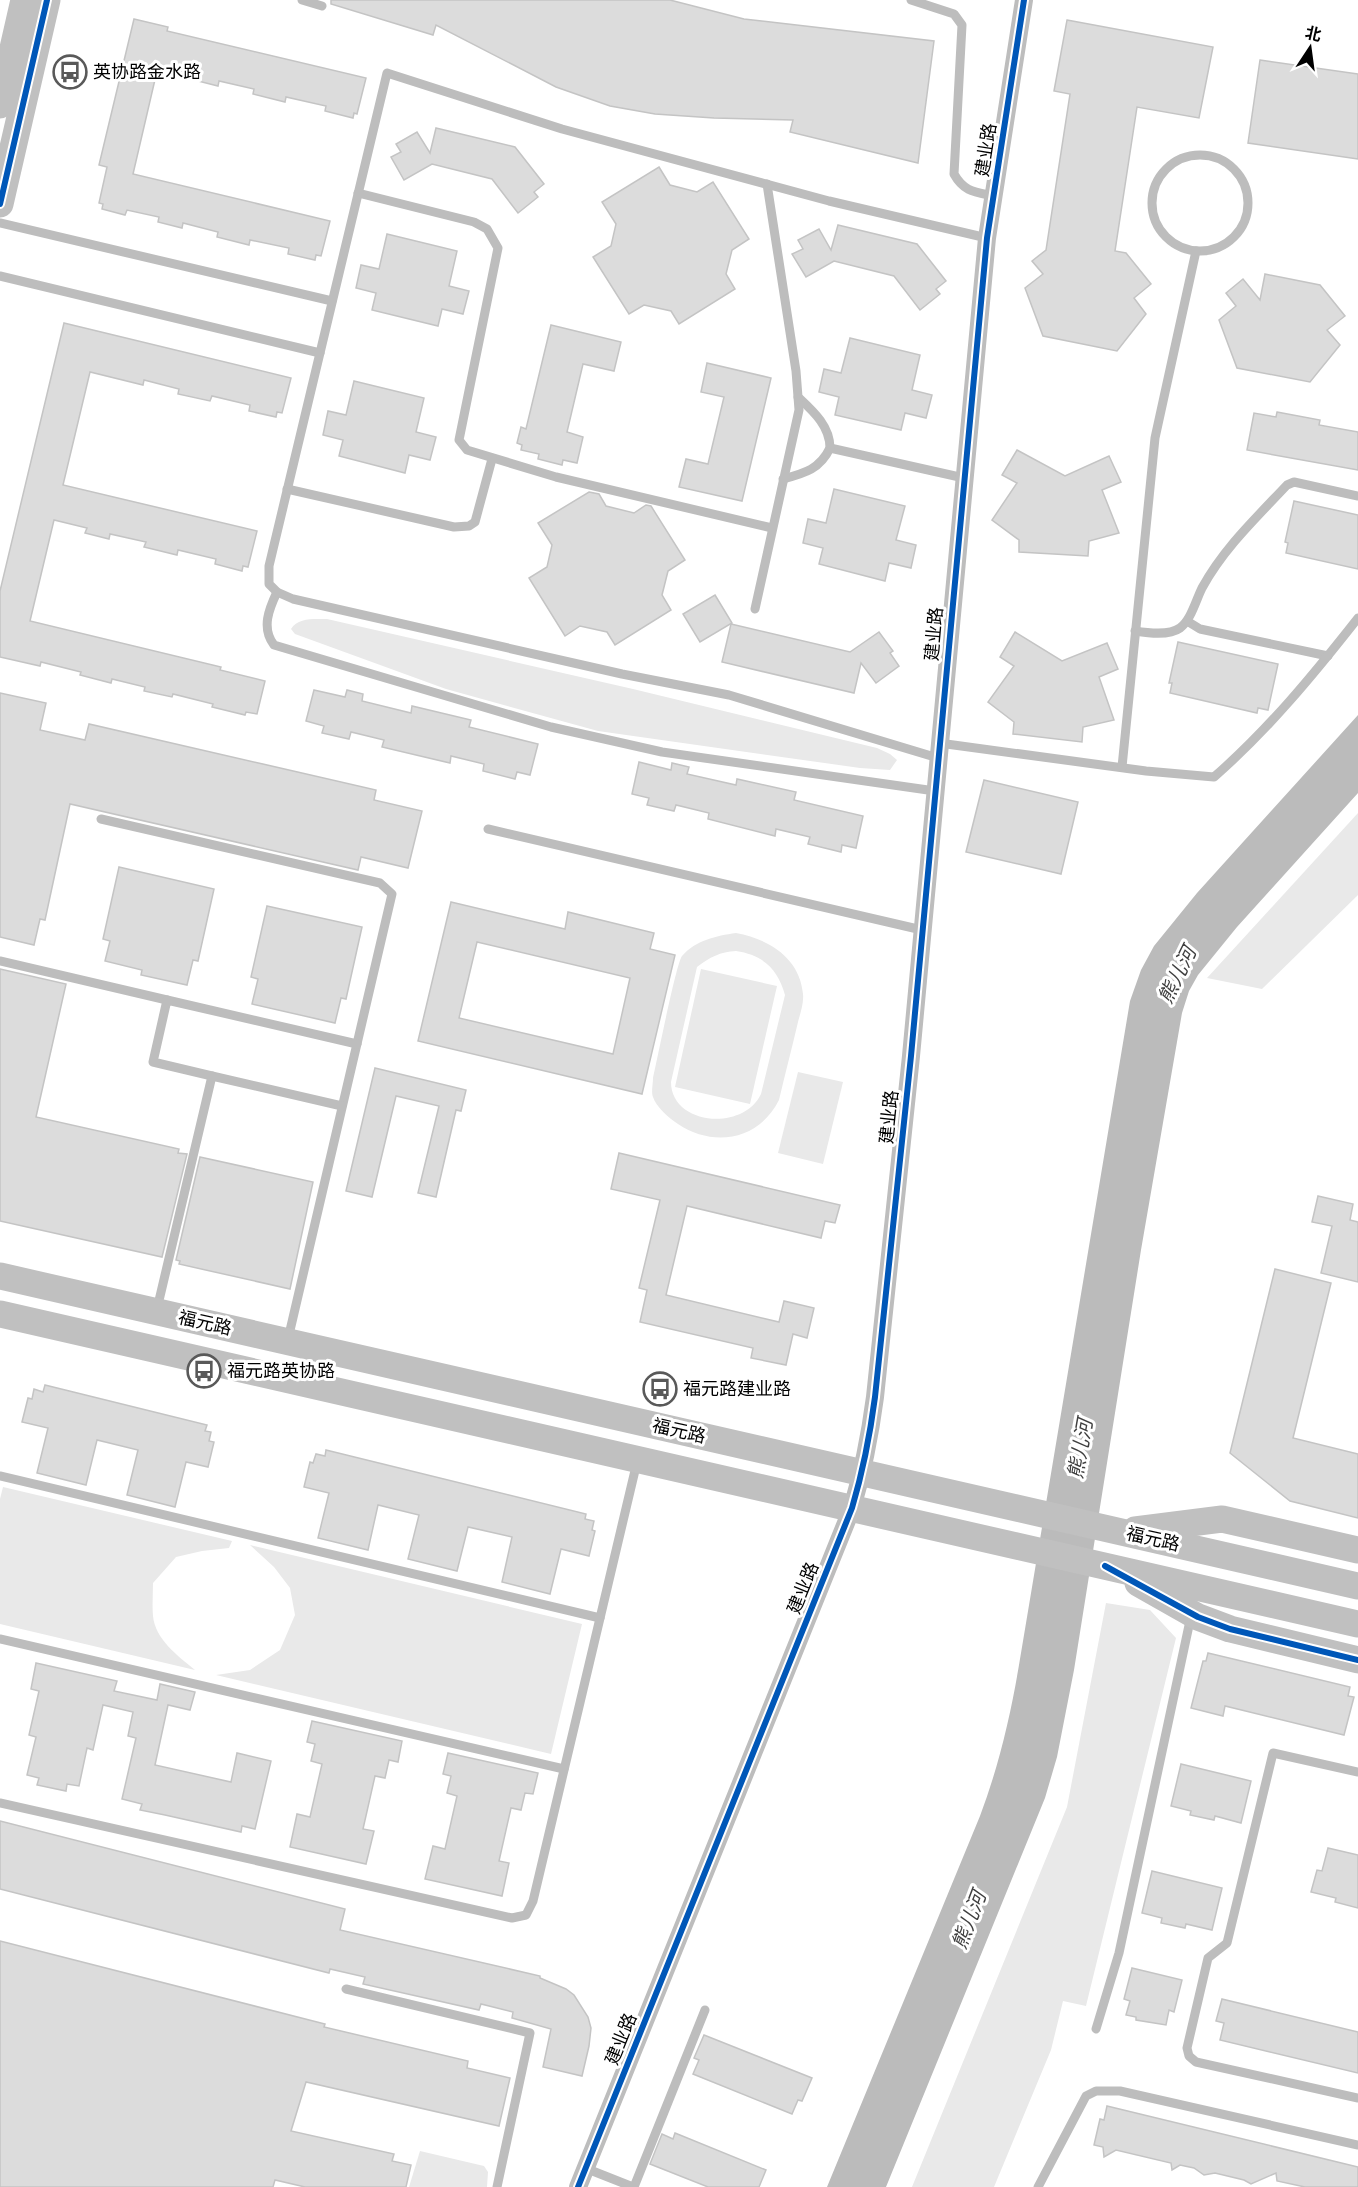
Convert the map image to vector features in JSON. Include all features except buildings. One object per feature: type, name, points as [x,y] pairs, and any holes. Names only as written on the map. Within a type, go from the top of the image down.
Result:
[{"type":"main road","points":[[0,105],[24,0]]},
{"type":"main road","points":[[0,204],[47,0]]},
{"type":"main road","name":"福元路","points":[[0,1276],[1358,1586]]},
{"type":"main road","name":"福元路","points":[[0,1314],[1358,1624]]},
{"type":"main road","points":[[1112,1530],[1222,1520],[1358,1550]]},
{"type":"main road","points":[[1101,1565],[1192,1613],[1230,1629],[1358,1660]]},
{"type":"street","name":"建业路","points":[[578,2187],[852,1508],[863,1473],[875,1397],[922,930],[987,238],[1024,0]]},
{"type":"lane","points":[[302,0],[322,6]]},
{"type":"lane","points":[[911,0],[954,14],[962,25],[954,174],[960,184],[968,190],[994,196]]},
{"type":"lane","points":[[987,238],[829,201],[562,129],[387,73],[269,566],[269,584],[293,599],[622,674],[729,695],[938,750],[1214,777],[1246,749],[1328,656],[1358,618]]},
{"type":"lane","points":[[1209,156],[1226,163],[1240,176],[1248,199],[1248,211],[1238,233],[1230,242],[1219,248],[1196,251],[1183,248],[1162,233],[1155,221],[1152,209],[1153,196],[1156,183],[1163,172],[1173,164],[1190,157],[1209,156]]},
{"type":"lane","points":[[755,609],[799,410],[796,371],[767,184]]},
{"type":"lane","points":[[358,193],[474,222],[487,229],[498,248],[459,440],[466,450],[556,477],[772,528]]},
{"type":"lane","points":[[0,223],[332,301]]},
{"type":"lane","points":[[1122,767],[1155,438],[1196,251]]},
{"type":"lane","points":[[0,276],[320,353]]},
{"type":"lane","points":[[783,479],[808,472],[821,464],[830,448],[825,428],[817,415],[798,397]]},
{"type":"lane","points":[[830,448],[964,478]]},
{"type":"lane","points":[[287,489],[454,527],[469,526],[475,522],[492,459]]},
{"type":"lane","points":[[1135,631],[1151,634],[1179,629],[1187,621],[1211,572],[1228,547],[1287,485],[1293,482],[1358,496]]},
{"type":"lane","points":[[277,591],[270,607],[267,624],[269,638],[274,645],[551,727],[662,752],[935,791]]},
{"type":"lane","points":[[1187,621],[1200,629],[1328,656]]},
{"type":"lane","points":[[101,819],[380,883],[392,894],[287,1341]]},
{"type":"lane","points":[[488,829],[922,930]]},
{"type":"lane","points":[[0,961],[357,1044]]},
{"type":"lane","points":[[167,1000],[153,1062],[342,1106]]},
{"type":"lane","points":[[157,1312],[212,1076]]},
{"type":"lane","points":[[0,1803],[512,1918],[526,1915],[533,1901],[638,1459]]},
{"type":"lane","points":[[0,1476],[600,1618]]},
{"type":"lane","points":[[1096,2030],[1119,1953],[1192,1613]]},
{"type":"lane","points":[[0,1639],[564,1769]]},
{"type":"lane","points":[[1358,1772],[1273,1753],[1227,1943],[1208,1958],[1186,2048],[1189,2056],[1196,2062],[1358,2098]]},
{"type":"lane","points":[[346,1989],[530,2033],[497,2187]]},
{"type":"lane","points":[[585,2168],[633,2187],[705,2010]]},
{"type":"lane","points":[[1038,2187],[1086,2096],[1096,2091],[1120,2091],[1358,2145]]},
{"type":"shaded area","points":[[327,619],[877,748],[897,760],[890,770],[860,768],[598,731],[446,689],[295,634],[291,629],[298,622]]},
{"type":"shaded area","points":[[1358,813],[1358,895],[1262,989],[1207,978]]},
{"type":"shaded area","points":[[736,933],[760,940],[781,952],[796,970],[801,981],[803,997],[779,1100],[770,1114],[748,1132],[721,1138],[692,1132],[678,1124],[657,1105],[652,1090],[667,1014],[682,956],[700,942]],"holes":[[[736,951],[762,960],[774,971],[785,995],[761,1094],[752,1106],[739,1114],[725,1118],[695,1115],[683,1107],[674,1096],[671,1082],[697,967],[720,954]]]},
{"type":"shaded area","points":[[701,969],[777,986],[750,1104],[675,1087]]},
{"type":"shaded area","points":[[798,1072],[843,1082],[823,1164],[778,1153]]},
{"type":"shaded area","points":[[3,1487],[232,1541],[229,1548],[176,1557],[153,1583],[153,1616],[158,1632],[168,1646],[195,1670],[0,1624],[0,1499]]},
{"type":"shaded area","points":[[250,1545],[582,1624],[551,1754],[216,1675],[250,1670],[280,1650],[295,1615],[290,1588],[274,1567]]},
{"type":"shaded area","points":[[1106,1603],[1150,1610],[1176,1638],[1086,2006],[1063,2001],[1051,2050],[994,2187],[912,2187],[1067,1807]]},
{"type":"shaded area","points":[[420,2151],[484,2166],[488,2172],[487,2187],[409,2187]]},
{"type":"water","name":"熊儿河","points":[[1358,715],[1358,793],[1237,927],[1198,975],[1189,991],[1182,1013],[1141,1250],[1074,1670],[1057,1757],[1045,1798],[886,2187],[827,2187],[980,1816],[1005,1736],[1130,1001],[1141,970],[1154,946],[1197,893]]},
{"type":"cycle path","points":[[0,204],[47,0]]},
{"type":"cycle path","points":[[578,2187],[852,1508],[866,1453],[875,1397],[911,1056],[987,238],[1024,0]]},
{"type":"cycle path","points":[[1105,1566],[1198,1617],[1230,1629],[1358,1660]]},
{"type":"place","name":"英协路金水路","points":[[70,72]]},
{"type":"place","name":"福元路英协路","points":[[204,1371]]},
{"type":"place","name":"福元路建业路","points":[[660,1389]]}]
